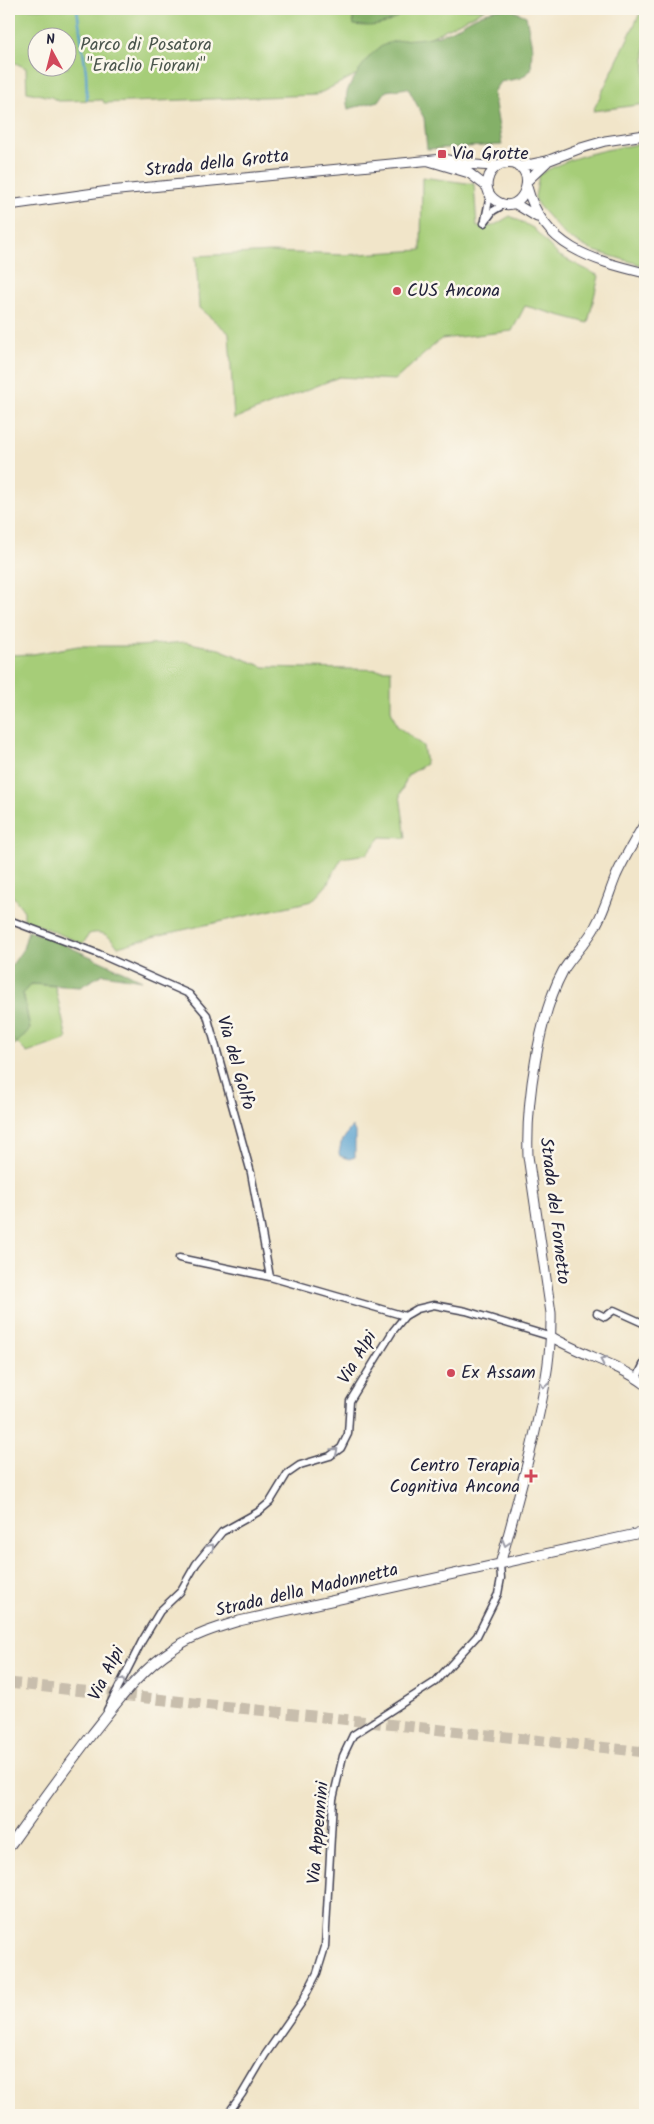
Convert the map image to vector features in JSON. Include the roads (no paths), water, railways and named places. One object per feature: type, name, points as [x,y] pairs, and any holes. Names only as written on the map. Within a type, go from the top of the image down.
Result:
[{"type":"street","name":"Strada della Grotta","points":[[9,205],[119,190],[442,159],[485,167],[510,164],[518,167],[547,161],[597,143],[645,135]]},
{"type":"street","name":"Strada della Grotta","points":[[428,161],[469,173],[496,201],[510,203]]},
{"type":"street","name":"Strada della Grotta","points":[[500,165],[489,174],[484,223],[493,211],[523,196],[527,184],[547,161]]},
{"type":"street","points":[[518,167],[523,172],[532,205],[542,221],[563,242],[577,252],[596,260],[645,273]]},
{"type":"street","points":[[510,203],[542,221]]},
{"type":"street","name":"Strada del Fornetto","points":[[500,1564],[542,1403],[552,1336],[552,1313],[528,1156],[528,1131],[537,1061],[550,999],[564,970],[595,928],[608,901],[616,876],[645,823]]},
{"type":"street","name":"Via del Golfo","points":[[9,920],[99,954],[190,994],[207,1014],[251,1174],[270,1277]]},
{"type":"street","points":[[179,1258],[270,1277],[405,1316],[417,1309],[434,1305],[466,1311],[552,1336],[645,1384]]},
{"type":"street","points":[[597,1313],[605,1317],[614,1310],[645,1324]]},
{"type":"street","name":"Via Alpi","points":[[100,1725],[142,1641],[160,1611],[180,1592],[196,1564],[222,1532],[258,1512],[270,1502],[287,1474],[300,1465],[330,1456],[340,1448],[348,1434],[350,1402],[393,1331],[405,1316]]},
{"type":"street","points":[[636,1378],[645,1360]]},
{"type":"street","name":"Strada della Madonnetta","points":[[9,1847],[48,1792],[128,1690],[173,1648],[213,1629],[239,1621],[645,1532]]},
{"type":"street","name":"Via Appennini","points":[[227,2115],[265,2055],[302,2002],[317,1973],[325,1946],[328,1922],[333,1799],[343,1756],[353,1735],[436,1682],[477,1636],[498,1594],[502,1578],[500,1564]]},
{"type":"water","points":[[352,1126],[355,1132],[355,1157],[349,1159],[340,1156],[339,1153],[341,1143]]},
{"type":"waterway","points":[[77,9],[86,72],[87,99]]},
{"type":"tunnel","points":[[9,1683],[645,1752]]},
{"type":"place","name":"Via Grotte","points":[[442,154]]},
{"type":"place","name":"CUS Ancona","points":[[397,291]]},
{"type":"place","name":"Ex Assam","points":[[451,1373]]},
{"type":"place","name":"Centro Terapia Cognitiva Ancona","points":[[531,1476]]},
{"type":"park label","name":"Parco di Posatora \"Eraclio Fiorani\"","points":[[146,55]]}]
